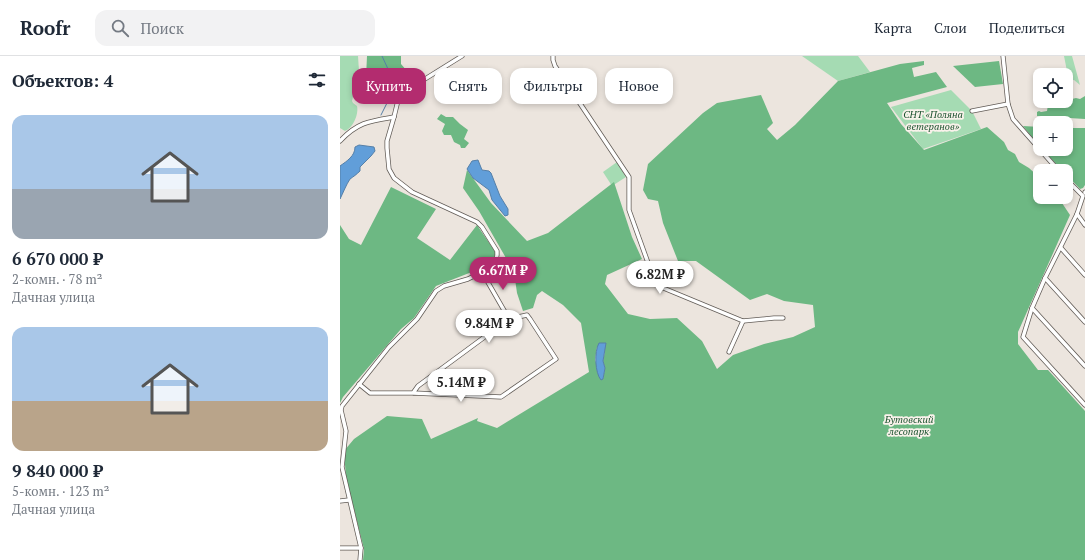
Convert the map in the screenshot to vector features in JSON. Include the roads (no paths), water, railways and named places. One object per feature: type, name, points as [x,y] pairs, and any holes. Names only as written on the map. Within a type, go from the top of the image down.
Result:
[{"type":"street","points":[[360,560],[361,548],[341,460],[346,431],[342,406],[389,347],[416,319],[436,291],[444,286],[482,272],[496,260],[497,250],[479,224],[412,192],[391,174],[387,148],[390,129],[400,92],[404,99],[417,84],[462,56]]},
{"type":"street","points":[[553,56],[555,66],[629,177],[629,210],[656,285],[743,321],[783,318]]},
{"type":"street","points":[[1002,56],[1008,104],[1013,119],[1053,164]]},
{"type":"street","points":[[972,111],[1008,104]]},
{"type":"street","points":[[340,141],[347,133],[358,126],[375,120],[394,118]]},
{"type":"street","points":[[1073,184],[1084,193],[1061,248],[1045,278],[1032,308],[1024,337],[1085,406]]},
{"type":"street","points":[[1076,214],[1085,225]]},
{"type":"street","points":[[1061,248],[1085,275]]},
{"type":"street","points":[[482,272],[509,319]]},
{"type":"street","points":[[1045,278],[1085,322]]},
{"type":"street","points":[[1032,308],[1085,366]]},
{"type":"street","points":[[359,384],[370,393],[413,393],[501,397],[556,359],[526,315],[509,319],[418,386],[413,393]]},
{"type":"street","points":[[729,352],[743,321]]},
{"type":"street","points":[[340,501],[350,500]]},
{"type":"street","points":[[340,548],[361,548]]},
{"type":"water","points":[[359,145],[374,147],[375,151],[360,167],[360,171],[350,179],[340,199],[340,166],[350,158],[354,153],[355,147]]},
{"type":"water","points":[[478,160],[482,170],[489,171],[491,173],[500,196],[508,209],[508,215],[505,216],[492,200],[489,190],[473,178],[467,169],[472,161]]},
{"type":"water","points":[[599,343],[606,343],[603,361],[605,368],[603,379],[601,380],[597,373],[596,362],[596,352]]},
{"type":"waterway","points":[[381,115],[393,91],[388,69],[382,56]]},
{"type":"park label","name":"СНТ «Поляна ветеранов»","points":[[933,120]]},
{"type":"park label","name":"Бутовский лесопарк","points":[[909,424]]}]
